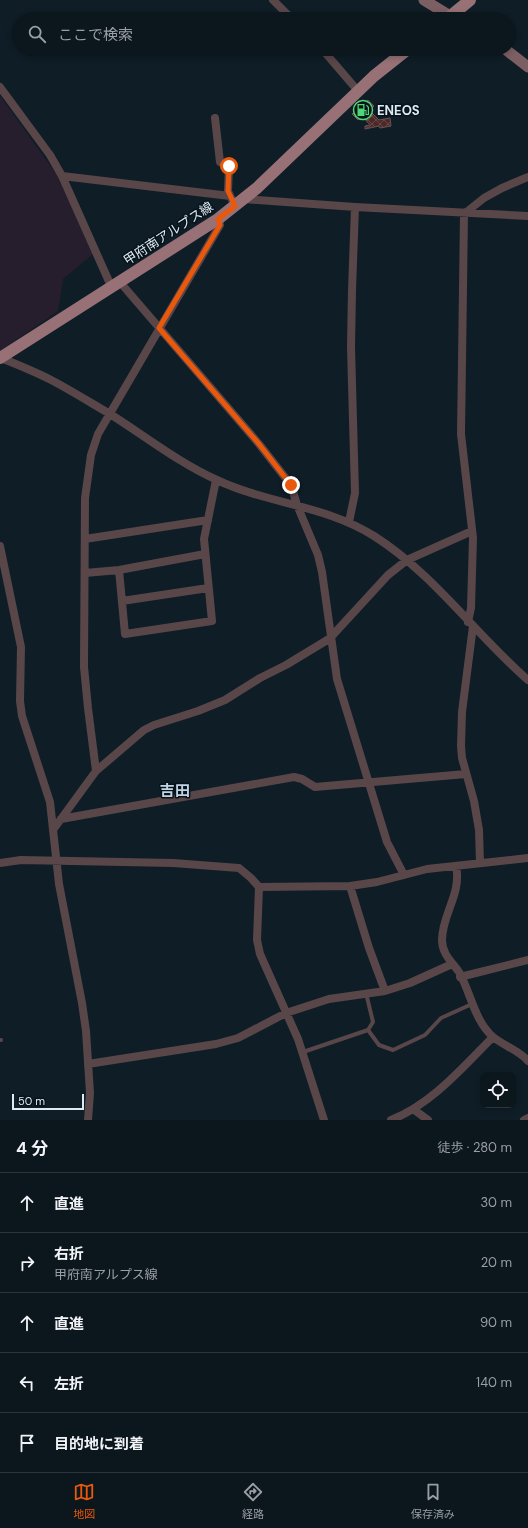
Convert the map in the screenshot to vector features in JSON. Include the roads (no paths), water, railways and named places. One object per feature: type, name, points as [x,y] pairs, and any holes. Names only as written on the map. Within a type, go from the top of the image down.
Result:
[{"type":"main road","points":[[457,12],[470,0]]},
{"type":"main road","name":"甲府南アルプス線","points":[[0,358],[218,219],[374,76],[399,56]]},
{"type":"street","points":[[273,0],[285,12]]},
{"type":"street","points":[[424,0],[441,12]]},
{"type":"street","points":[[328,56],[358,91]]},
{"type":"street","points":[[514,56],[528,66]]},
{"type":"street","points":[[0,87],[50,154],[115,284],[159,328],[291,485],[297,505],[318,555],[322,572],[338,679],[387,842],[404,875]]},
{"type":"street","points":[[215,118],[220,162],[229,166],[228,191],[237,200]]},
{"type":"street","points":[[62,176],[237,200],[464,214],[528,216]]},
{"type":"street","points":[[464,214],[484,198],[502,188],[528,177]]},
{"type":"street","points":[[350,522],[354,493],[351,340],[355,207]]},
{"type":"street","points":[[464,214],[461,434],[472,531],[471,608],[460,746],[474,801],[479,830],[480,864]]},
{"type":"street","points":[[96,771],[84,667],[85,498],[91,455],[98,434],[109,414],[220,225],[218,219]]},
{"type":"street","points":[[0,358],[53,381],[216,480],[239,490],[322,512],[350,522],[374,536],[407,560],[427,578],[470,624],[528,680]]},
{"type":"street","points":[[119,570],[125,634],[212,621],[204,539],[216,480]]},
{"type":"street","points":[[85,539],[208,520]]},
{"type":"street","points":[[53,830],[96,771],[144,730],[154,725],[198,711],[225,700],[260,678],[286,665],[331,636],[388,575],[407,560],[472,531]]},
{"type":"street","points":[[0,546],[21,647],[20,701],[22,716],[50,802],[59,884],[82,1003],[86,1031],[90,1094],[88,1120]]},
{"type":"street","points":[[85,573],[119,570],[205,554]]},
{"type":"street","points":[[122,602],[208,588]]},
{"type":"street","points":[[0,590],[10,589]]},
{"type":"street","points":[[61,819],[294,777],[302,779],[314,787],[466,774]]},
{"type":"street","points":[[259,887],[350,886],[377,882],[427,869],[528,858]]},
{"type":"street","points":[[0,862],[21,860],[56,860],[173,863],[239,868],[259,887],[257,940],[260,954],[303,1052],[324,1120]]},
{"type":"street","points":[[456,866],[458,876],[457,888],[446,919],[442,940],[443,949],[460,976],[472,1004],[483,1024],[494,1037],[523,1055],[528,1062]]},
{"type":"street","points":[[350,886],[369,948],[385,991]]},
{"type":"street","points":[[460,976],[528,960]]},
{"type":"street","points":[[88,1064],[216,1044],[238,1038],[286,1013],[329,999],[385,991],[410,983],[452,964]]},
{"type":"street","points":[[391,1120],[413,1109],[442,1086],[494,1037]]},
{"type":"street","points":[[413,1109],[428,1120]]},
{"type":"street","points":[[524,1120],[528,1118]]},
{"type":"lane","points":[[303,1052],[368,1030],[373,1022],[366,994]]},
{"type":"lane","points":[[368,1030],[379,1045],[393,1050],[425,1035],[441,1018],[472,1004]]},
{"type":"place","name":"ENEOS","points":[[363,110]]},
{"type":"district","name":"吉田","points":[[175,791]]}]
